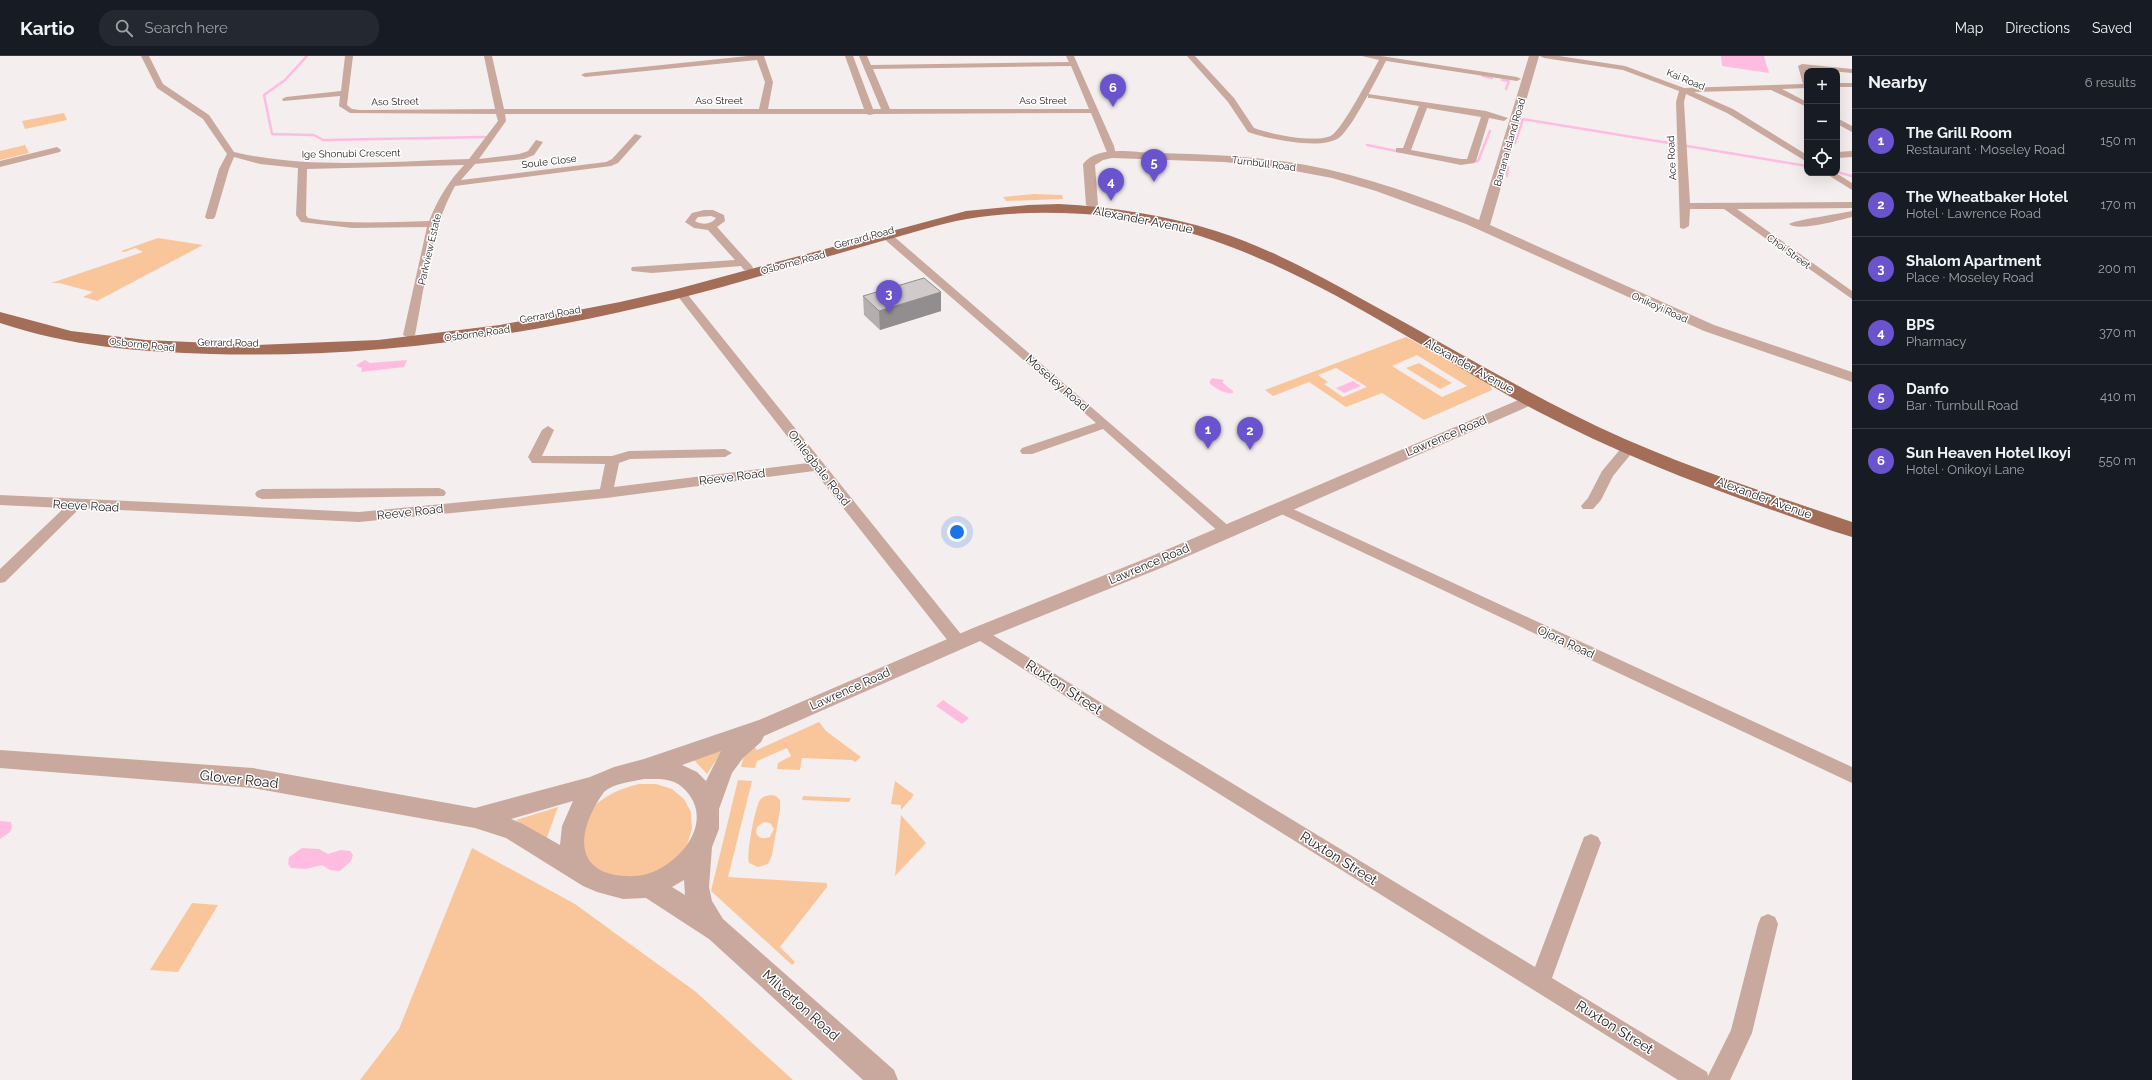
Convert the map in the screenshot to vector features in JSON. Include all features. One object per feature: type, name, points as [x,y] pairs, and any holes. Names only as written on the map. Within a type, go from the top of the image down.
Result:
[{"type":"main road","name":"Gerrard Road","points":[[0,306],[34,317],[84,328],[183,340],[288,342],[409,335],[486,325],[560,313],[664,290],[745,265],[972,209],[1029,203],[1089,207]]},
{"type":"main road","name":"Osborne Road","points":[[0,317],[59,333],[140,344],[212,349],[295,349],[391,344],[501,330],[562,320],[680,292],[960,216],[988,212],[1045,208],[1089,207]]},
{"type":"main road","name":"Alexander Avenue","points":[[1089,207],[1179,225],[1215,236],[1254,251],[1319,282],[1530,400],[1628,449],[1852,530]]},
{"type":"main road","name":"Alexander Avenue","points":[[1089,207],[1147,213],[1186,222],[1261,247],[1353,292],[1577,416],[1655,450],[1852,521]]},
{"type":"street","points":[[148,56],[156,80],[160,86],[206,117],[232,154],[224,169],[210,217]]},
{"type":"street","points":[[286,99],[344,93],[349,56]]},
{"type":"street","points":[[488,56],[501,112]]},
{"type":"street","points":[[849,56],[870,112]]},
{"type":"street","points":[[863,56],[887,112]]},
{"type":"street","points":[[1070,56],[1110,146],[1112,155]]},
{"type":"street","points":[[1191,56],[1231,100],[1251,130],[1265,134],[1325,140],[1337,136],[1342,130],[1384,59]]},
{"type":"street","points":[[1366,56],[1517,79]]},
{"type":"street","name":"Banana Island Road","points":[[1478,225],[1504,118],[1524,56]]},
{"type":"street","name":"Banana Island Road","points":[[1478,225],[1534,56]]},
{"type":"street","name":"Kai Road","points":[[1544,56],[1615,66],[1637,72],[1730,110],[1804,156]]},
{"type":"street","points":[[585,75],[760,57],[769,82],[763,111]]},
{"type":"street","points":[[869,67],[1074,64]]},
{"type":"street","points":[[1804,74],[1802,66],[1822,68]]},
{"type":"street","points":[[1840,70],[1852,71]]},
{"type":"street","points":[[1637,72],[1672,77]]},
{"type":"street","points":[[1701,81],[1732,88]]},
{"type":"street","points":[[1683,90],[1804,85]]},
{"type":"street","points":[[1840,85],[1852,85]]},
{"type":"street","points":[[1772,87],[1805,104]]},
{"type":"street","name":"Ace Road","points":[[1683,90],[1680,102],[1685,206],[1684,226]]},
{"type":"street","name":"Aso Street","points":[[344,93],[343,106],[345,109],[360,112],[1094,111]]},
{"type":"street","points":[[1371,96],[1504,118]]},
{"type":"street","points":[[1424,104],[1402,150],[1461,162],[1471,161],[1486,114]]},
{"type":"street","name":"Parkview Estate","points":[[409,335],[433,224],[441,203],[452,184],[472,162],[500,126],[502,118],[501,112]]},
{"type":"street","points":[[1840,122],[1852,129]]},
{"type":"street","name":"Soule Close","points":[[452,184],[608,164],[615,161],[638,136]]},
{"type":"street","name":"Ige Shonubi Crescent","points":[[232,154],[260,161],[303,166],[472,162],[521,157],[531,153],[539,142]]},
{"type":"street","points":[[0,164],[57,150]]},
{"type":"street","points":[[1840,155],[1852,154]]},
{"type":"street","name":"Turnbull Road","points":[[1089,207],[1089,164],[1100,156],[1112,155],[1238,159],[1299,167],[1374,186],[1478,225]]},
{"type":"street","points":[[303,166],[301,216],[304,220],[329,224],[360,225],[433,224]]},
{"type":"street","points":[[1835,176],[1852,187]]},
{"type":"street","points":[[1685,206],[1851,208]]},
{"type":"street","name":"Choi Street","points":[[1727,206],[1852,296]]},
{"type":"street","points":[[1794,224],[1817,222],[1851,208]]},
{"type":"street","name":"Onikoyi Road","points":[[1478,225],[1707,328],[1852,377]]},
{"type":"street","points":[[710,226],[745,265]]},
{"type":"street","name":"Moseley Road","points":[[887,236],[1105,424],[1226,531]]},
{"type":"street","points":[[636,269],[652,270],[745,265]]},
{"type":"street","name":"Onilegbale Road","points":[[680,292],[958,642]]},
{"type":"street","name":"Lawrence Road","points":[[644,769],[767,726],[958,642],[1154,563],[1530,400]]},
{"type":"street","points":[[1027,452],[1105,424]]},
{"type":"street","points":[[548,430],[535,456],[537,460],[613,460],[629,455],[725,453]]},
{"type":"street","points":[[1588,506],[1594,500],[1607,474],[1628,449]]},
{"type":"street","points":[[606,493],[613,460]]},
{"type":"street","name":"Reeve Road","points":[[0,500],[75,505],[359,517],[606,493],[818,466]]},
{"type":"street","points":[[262,494],[440,492]]},
{"type":"street","points":[[359,517],[370,493]]},
{"type":"street","points":[[0,578],[75,505]]},
{"type":"street","name":"Ojora Road","points":[[1280,508],[1852,775]]},
{"type":"street","name":"Ruxton Street","points":[[980,633],[1150,742],[1699,1080]]},
{"type":"street","name":"Lawrence Road","points":[[708,807],[720,770],[728,758],[742,744],[767,726]]},
{"type":"street","name":"Glover Road","points":[[0,759],[253,778],[475,818],[513,830],[597,881],[618,888]]},
{"type":"street","points":[[618,888],[642,887],[665,879],[685,865],[700,847],[708,827],[708,807],[700,790],[686,777],[666,770],[644,769]]},
{"type":"street","name":"Glover Road","points":[[475,818],[597,785],[622,775],[644,769]]},
{"type":"street","points":[[579,870],[573,853],[571,835],[576,817],[597,785]]},
{"type":"street","points":[[1540,981],[1591,843]]},
{"type":"street","name":"Milverton Road","points":[[700,847],[696,881],[698,898],[703,912],[718,930],[884,1080]]},
{"type":"street","name":"Milverton Road","points":[[618,888],[648,886],[718,930]]},
{"type":"street","points":[[1718,1080],[1741,1033],[1768,924]]},
{"type":"shaded area","points":[[1721,56],[1764,56],[1769,73],[1722,66]]},
{"type":"shaded area","points":[[64,113],[67,120],[25,129],[22,121]]},
{"type":"shaded area","points":[[25,145],[29,153],[0,160],[0,151]]},
{"type":"shaded area","points":[[1034,194],[1062,195],[1063,199],[1006,201],[1003,197]]},
{"type":"shaded area","points":[[158,238],[203,245],[97,301],[83,297],[93,292],[59,283],[51,283],[143,252],[135,248],[125,252],[121,251]]},
{"type":"shaded area","points":[[1406,337],[1489,383],[1492,390],[1424,420],[1382,393],[1346,407],[1309,382],[1273,396],[1265,390]],"holes":[[[1417,355],[1467,386],[1442,397],[1392,366]],[[1336,368],[1367,387],[1343,397],[1324,384],[1328,382],[1318,375]]]},
{"type":"shaded area","points":[[365,360],[370,363],[407,360],[404,367],[361,372],[362,368],[356,365]]},
{"type":"shaded area","points":[[1419,363],[1452,383],[1440,389],[1406,368]]},
{"type":"shaded area","points":[[1212,378],[1224,380],[1222,382],[1233,391],[1233,393],[1224,392],[1210,384]]},
{"type":"shaded area","points":[[1353,381],[1361,386],[1344,393],[1336,388]]},
{"type":"shaded area","points":[[943,700],[969,718],[962,724],[936,706]]},
{"type":"shaded area","points":[[819,722],[826,731],[861,757],[855,762],[852,760],[802,758],[800,770],[777,769],[778,763],[791,756],[787,748],[757,761],[755,768],[741,767],[745,752],[754,746],[757,750]]},
{"type":"shaded area","points":[[723,750],[707,774],[694,760]]},
{"type":"shaded area","points":[[738,780],[752,781],[728,877],[827,883],[827,887],[780,947],[795,962],[792,965],[711,891]]},
{"type":"shaded area","points":[[895,781],[914,795],[901,810],[901,805],[891,804]]},
{"type":"shaded area","points":[[639,784],[656,784],[672,789],[684,799],[691,812],[692,829],[687,845],[675,861],[640,880],[602,877],[581,852],[582,832],[585,821],[589,813],[600,801],[615,792]]},
{"type":"shaded area","points":[[765,796],[776,796],[780,800],[780,810],[772,855],[768,864],[758,867],[749,863],[748,858],[750,841],[760,800]],"holes":[[[764,822],[770,823],[774,829],[770,837],[763,838],[758,836],[756,832],[757,827]]]},
{"type":"shaded area","points":[[803,796],[851,798],[849,802],[802,800]]},
{"type":"shaded area","points":[[558,807],[546,840],[516,820]]},
{"type":"shaded area","points":[[901,815],[926,843],[895,876]]},
{"type":"shaded area","points":[[0,821],[11,822],[12,826],[10,832],[0,839]]},
{"type":"shaded area","points":[[302,848],[319,849],[328,854],[341,850],[350,851],[353,855],[351,861],[340,871],[330,870],[322,865],[306,869],[291,868],[288,864],[289,857]]},
{"type":"shaded area","points":[[472,848],[575,904],[696,992],[793,1080],[360,1080],[399,1029]]},
{"type":"shaded area","points":[[192,903],[218,905],[178,972],[150,970]]},
{"type":"building","points":[[924,278],[941,292],[879,311],[863,296]]},
{"type":"waterway","points":[[307,56],[285,80],[264,95],[272,134],[314,135],[323,140],[485,137]]},
{"type":"waterway","points":[[1483,76],[1492,78]]},
{"type":"waterway","points":[[1502,80],[1509,81],[1506,89]]},
{"type":"waterway","points":[[1515,143],[1523,119],[1669,143]]},
{"type":"waterway","points":[[1471,162],[1478,161],[1490,131]]},
{"type":"waterway","points":[[1367,145],[1401,152]]},
{"type":"waterway","points":[[1687,146],[1804,166]]},
{"type":"waterway","points":[[1507,176],[1508,167]]},
{"type":"waterway","points":[[1840,173],[1852,176]]},
{"type":"place","name":"Sun Heaven Hotel Ikoyi","points":[[1113,107]]},
{"type":"place","name":"Danfo","points":[[1154,182]]},
{"type":"place","name":"BPS","points":[[1111,201]]},
{"type":"place","name":"Shalom Apartment","points":[[889,313]]},
{"type":"place","name":"The Grill Room","points":[[1208,449]]},
{"type":"place","name":"The Wheatbaker Hotel","points":[[1250,450]]}]
